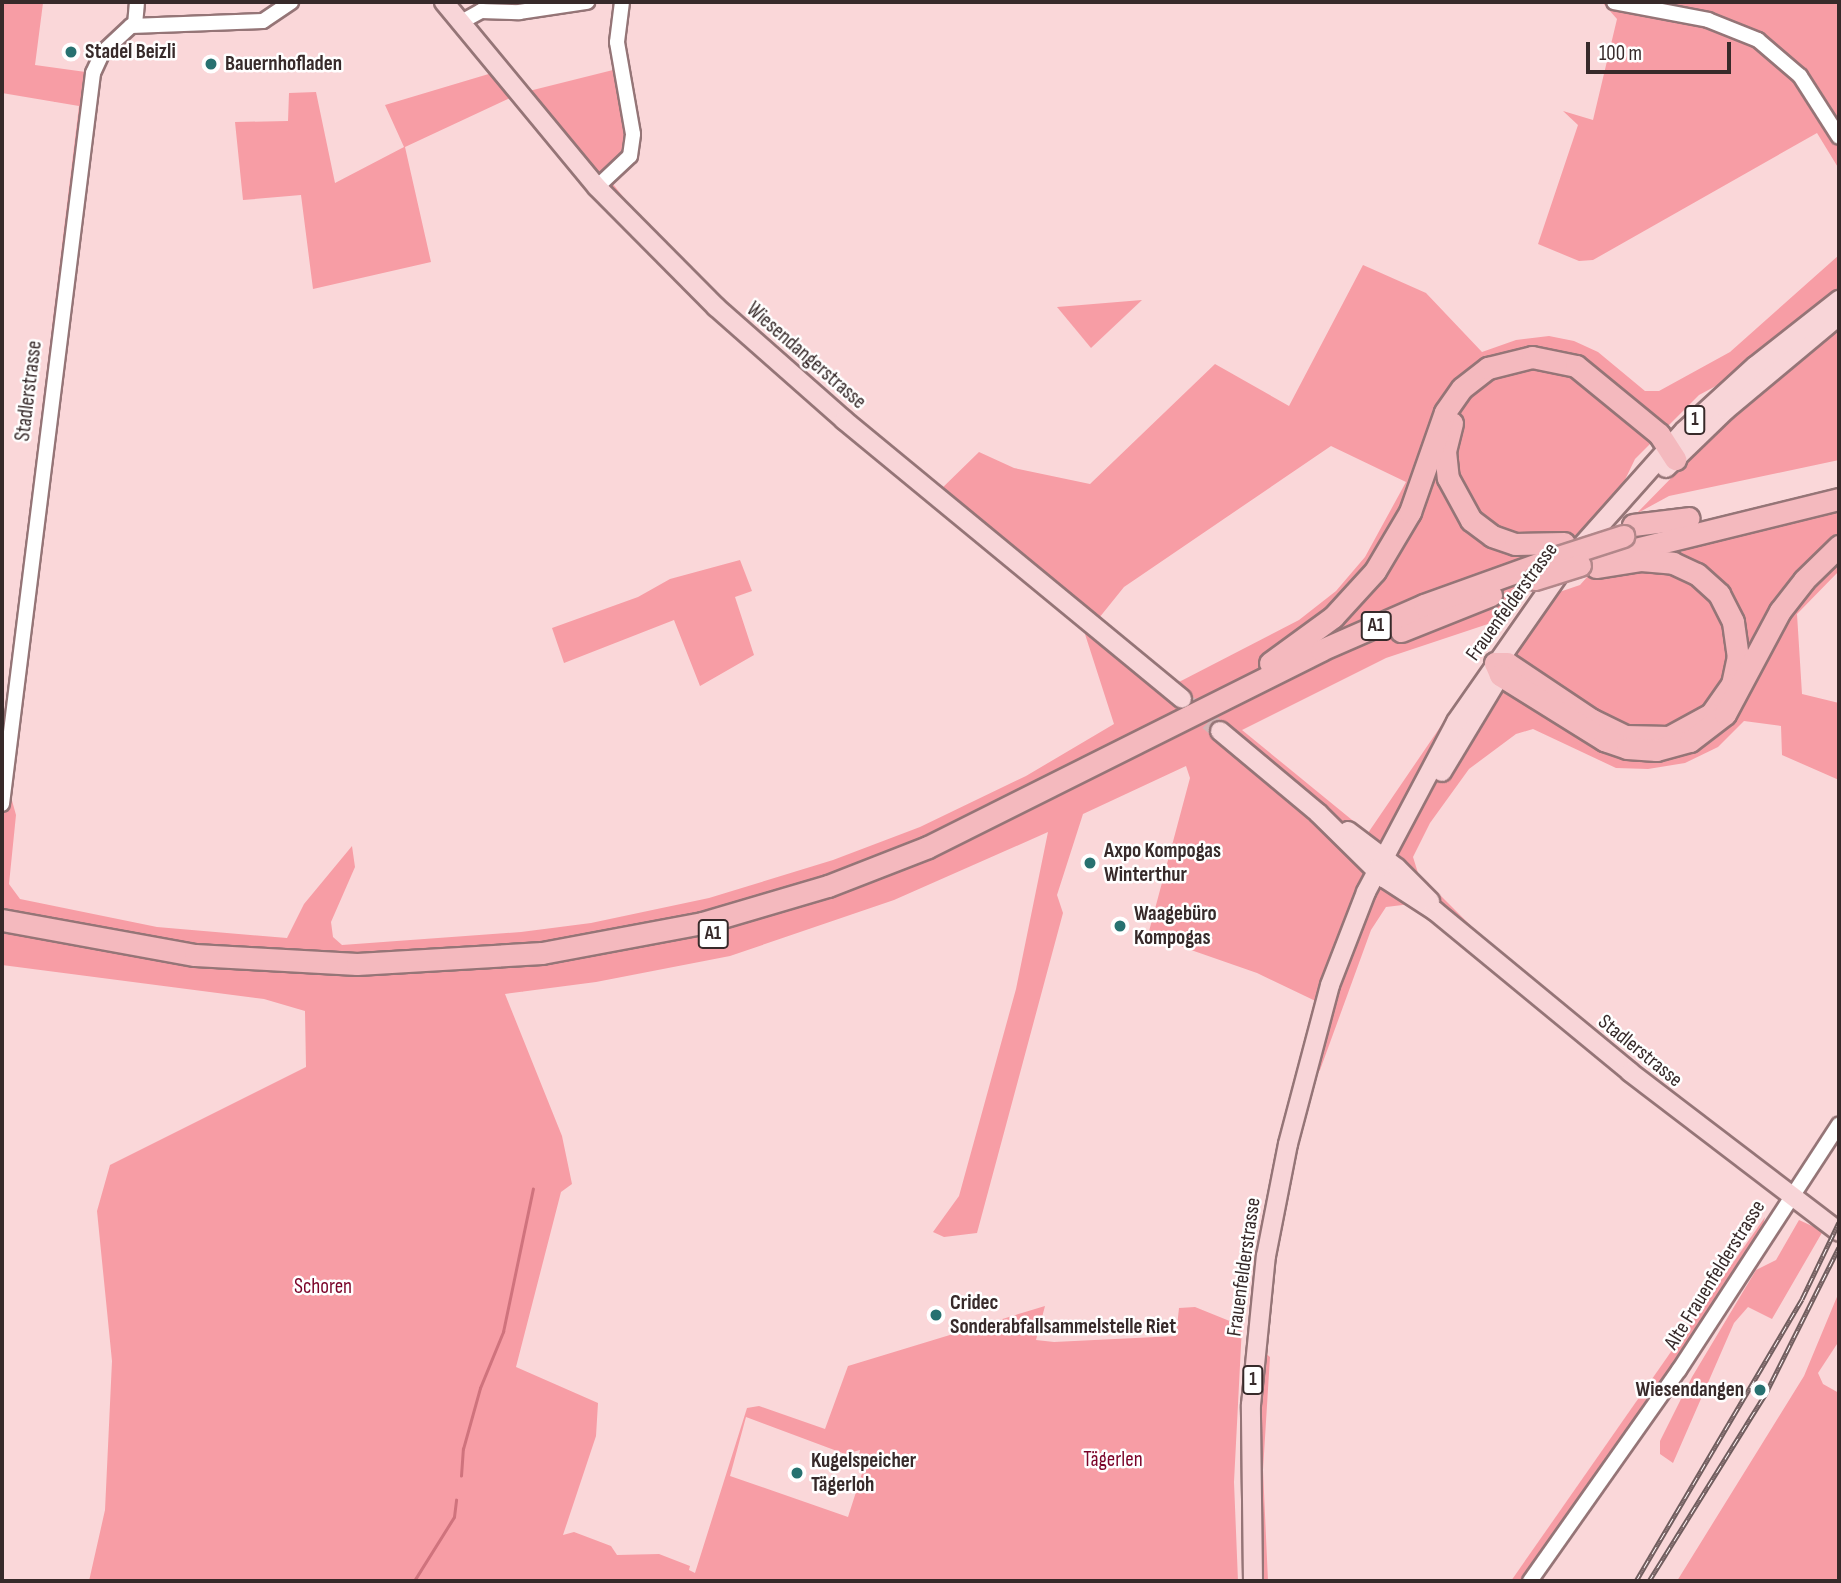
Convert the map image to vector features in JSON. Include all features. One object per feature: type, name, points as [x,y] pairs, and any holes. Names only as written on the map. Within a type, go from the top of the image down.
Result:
[{"type":"highway","points":[[1207,707],[1323,625],[1368,580],[1405,524],[1445,412],[1457,393],[1482,372],[1521,357],[1570,363],[1598,379],[1668,454]]},
{"type":"highway","points":[[1558,551],[1503,540],[1476,525],[1458,504],[1446,471],[1447,440],[1458,410],[1476,389],[1518,369],[1562,371],[1591,388],[1668,454]]},
{"type":"highway","name":"A1","points":[[2,920],[170,952],[303,963],[437,962],[596,945],[727,917],[878,868],[991,820],[1207,707],[1400,616],[1558,551],[1628,531],[1839,484]]},
{"type":"highway","name":"A1","points":[[2,934],[181,968],[340,978],[500,971],[682,942],[812,906],[938,859],[1307,673],[1395,633],[1535,579],[1601,562],[1724,524],[1839,499]]},
{"type":"highway","points":[[1501,667],[1611,743],[1649,750],[1684,744],[1709,729],[1730,708],[1780,611],[1808,575],[1839,546]]},
{"type":"highway","points":[[1501,667],[1625,736],[1669,737],[1711,714],[1731,684],[1738,656],[1733,622],[1718,594],[1696,574],[1673,563],[1641,560],[1601,562]]},
{"type":"main road","name":"Wiesendangerstrasse","points":[[444,2],[463,21],[597,187],[773,359],[1182,699]]},
{"type":"main road","name":"Frauenfelderstrasse","points":[[1253,1581],[1251,1405],[1263,1281],[1288,1144],[1327,1006],[1340,989],[1384,867],[1456,722],[1501,667],[1569,560],[1734,384],[1839,300]]},
{"type":"main road","name":"Frauenfelderstrasse","points":[[1668,454],[1726,410],[1839,316]]},
{"type":"main road","points":[[1220,731],[1384,867]]},
{"type":"main road","name":"Stadlerstrasse","points":[[1384,867],[1465,936],[1789,1197],[1839,1232]]},
{"type":"street","points":[[137,2],[135,25],[239,24],[263,20],[291,2]]},
{"type":"street","points":[[463,21],[481,11],[519,12],[587,2]]},
{"type":"street","points":[[597,187],[630,156],[634,134],[617,42],[622,2]]},
{"type":"street","points":[[1614,2],[1708,20],[1758,40],[1800,76],[1839,136]]},
{"type":"street","name":"Stadlerstrasse","points":[[2,804],[89,95],[103,52],[135,25]]},
{"type":"street","name":"Alte Frauenfelderstrasse","points":[[1530,1581],[1679,1370],[1789,1197],[1839,1125]]},
{"type":"green space","points":[[2,2],[43,3],[35,65],[93,73],[92,129],[11,797],[16,815],[9,884],[20,899],[157,927],[287,938],[304,904],[352,846],[355,867],[331,922],[333,937],[342,945],[521,932],[591,923],[709,898],[833,860],[920,827],[1026,776],[1114,724],[1084,631],[947,515],[936,494],[979,452],[1014,468],[1090,484],[1215,364],[1289,406],[1363,265],[1426,293],[1482,352],[1516,340],[1549,336],[1574,341],[1598,352],[1645,391],[1659,391],[1730,352],[1839,255],[1839,292],[1729,379],[1699,395],[1635,459],[1623,484],[1574,541],[1529,551],[1521,602],[1503,619],[1386,658],[1242,730],[1368,833],[1524,604],[1580,585],[1596,567],[1677,554],[1697,544],[1839,510],[1839,571],[1797,614],[1802,694],[1839,703],[1839,780],[1782,755],[1781,726],[1744,721],[1718,747],[1685,763],[1648,769],[1616,768],[1533,729],[1516,734],[1469,769],[1430,823],[1413,857],[1418,873],[1489,944],[1419,903],[1386,907],[1371,930],[1320,1070],[1304,1088],[1326,1006],[1257,973],[1148,935],[1190,778],[1186,766],[1083,814],[1057,895],[1063,913],[977,1233],[944,1237],[933,1232],[959,1196],[1016,989],[1048,832],[894,900],[730,956],[596,982],[505,994],[562,1136],[572,1184],[561,1192],[516,1367],[598,1403],[596,1436],[563,1535],[574,1532],[611,1546],[617,1555],[659,1554],[690,1566],[689,1570],[695,1573],[747,1408],[759,1406],[825,1429],[848,1366],[1045,1306],[1036,1340],[1054,1342],[1176,1336],[1179,1308],[1195,1307],[1242,1326],[1234,1482],[1238,1581],[89,1581],[105,1510],[112,1361],[97,1211],[110,1165],[306,1067],[305,1011],[264,999],[2,965],[2,804],[35,525],[28,524],[79,106],[2,93]],"holes":[[[1331,446],[1406,482],[1365,557],[1336,591],[1299,620],[1179,682],[1099,618],[1124,587]],[[746,1417],[845,1454],[860,1450],[858,1461],[864,1467],[848,1517],[730,1476]]]},
{"type":"green space","points":[[1602,2],[1839,2],[1839,169],[1817,133],[1593,260],[1579,261],[1538,244],[1578,125],[1563,111],[1593,120],[1617,19]]},
{"type":"green space","points":[[621,68],[633,134],[609,179],[635,212],[630,218],[716,307],[708,315],[592,194],[521,93]]},
{"type":"green space","points":[[502,70],[521,93],[405,147],[431,262],[313,289],[301,195],[243,200],[235,122],[288,121],[289,93],[316,92],[335,183],[404,147],[385,105]]},
{"type":"green space","points":[[1142,300],[1091,348],[1057,307]]},
{"type":"green space","points":[[1839,328],[1839,460],[1669,496],[1636,514],[1725,423]]},
{"type":"green space","points":[[740,560],[752,591],[735,597],[754,655],[700,686],[674,620],[564,663],[552,628],[638,597],[670,579]]},
{"type":"green space","points":[[1765,1217],[1758,1246],[1530,1581],[1511,1581]]},
{"type":"green space","points":[[1799,1220],[1823,1231],[1772,1319],[1748,1307],[1734,1323],[1673,1463],[1660,1454],[1660,1441],[1692,1377],[1756,1270],[1776,1260]]},
{"type":"green space","points":[[1839,1292],[1839,1341],[1818,1373],[1823,1384],[1839,1393],[1839,1581],[1677,1581],[1804,1376]]},
{"type":"green space","points":[[1264,1352],[1270,1357],[1263,1470],[1268,1581],[1262,1581],[1258,1497]]},
{"type":"waterway","points":[[461,1476],[463,1449],[480,1388],[503,1332],[533,1189]]},
{"type":"waterway","points":[[414,1581],[454,1517],[456,1500]]},
{"type":"tunnel","points":[[1188,704],[1220,731]]},
{"type":"railway","points":[[1636,1581],[1802,1299],[1839,1222]]},
{"type":"railway","points":[[1649,1581],[1765,1395],[1839,1247]]},
{"type":"place","name":"Stadel Beizli","points":[[71,52]]},
{"type":"place","name":"Bauernhofladen","points":[[211,64]]},
{"type":"place","name":"Axpo Kompogas Winterthur","points":[[1090,863]]},
{"type":"place","name":"Waagebüro Kompogas","points":[[1120,926]]},
{"type":"place","name":"Cridec Sonderabfallsammelstelle Riet","points":[[936,1315]]},
{"type":"place","name":"Wiesendangen","points":[[1760,1390]]},
{"type":"place","name":"Kugelspeicher Tägerloh","points":[[797,1473]]},
{"type":"park label","name":"Schoren","points":[[323,1287]]},
{"type":"park label","name":"Tägerlen","points":[[1113,1460]]}]
